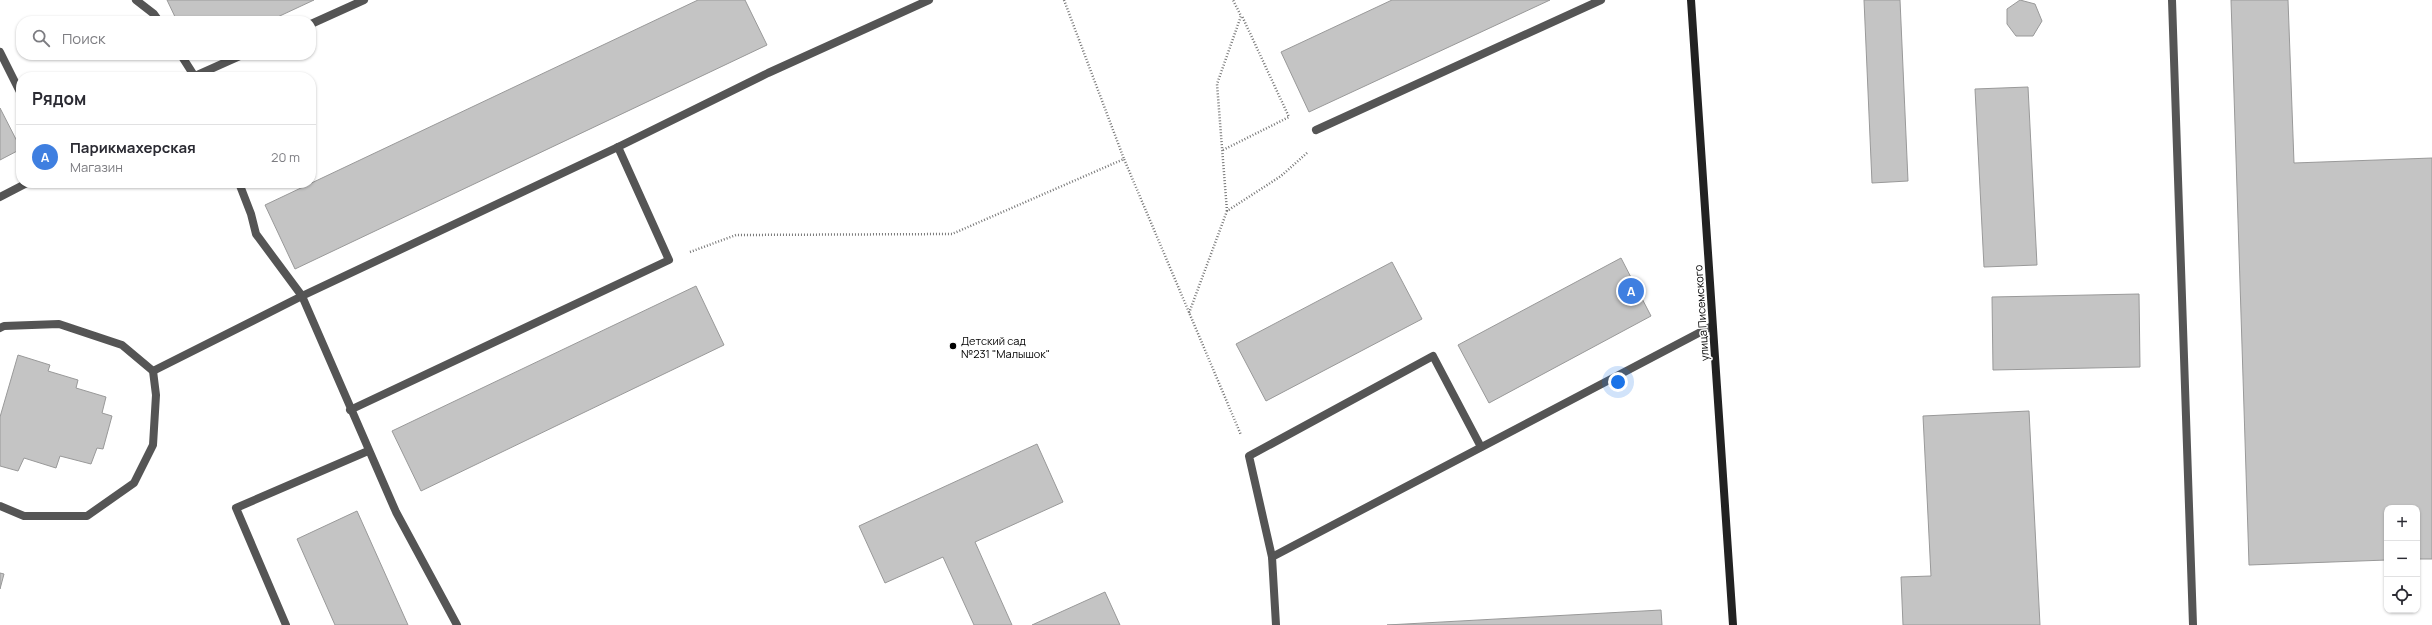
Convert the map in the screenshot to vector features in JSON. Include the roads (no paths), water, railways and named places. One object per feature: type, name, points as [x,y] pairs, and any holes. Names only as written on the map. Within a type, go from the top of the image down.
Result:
[{"type":"street","points":[[136,0],[155,16]]},
{"type":"street","points":[[316,22],[364,0]]},
{"type":"street","points":[[153,371],[302,296],[618,147],[768,73],[929,0]]},
{"type":"street","points":[[1316,130],[1601,0]]},
{"type":"street","name":"улица Писемского","points":[[1691,0],[1733,625]]},
{"type":"street","points":[[2172,0],[2193,625]]},
{"type":"street","points":[[0,52],[16,84]]},
{"type":"street","points":[[184,60],[192,72]]},
{"type":"street","points":[[206,72],[231,60]]},
{"type":"street","points":[[350,410],[669,260],[618,147]]},
{"type":"street","points":[[0,196],[17,188]]},
{"type":"street","points":[[241,188],[251,214],[256,234],[302,296],[350,410],[396,512],[457,625]]},
{"type":"street","points":[[0,328],[4,326],[59,324],[122,345],[153,371],[156,395],[153,445],[134,483],[87,516],[24,516],[0,506]]},
{"type":"street","points":[[1272,557],[1712,326]]},
{"type":"street","points":[[1276,625],[1272,557],[1249,456],[1433,356],[1481,447]]},
{"type":"street","points":[[286,625],[236,508],[368,451]]},
{"type":"place","name":"Парикмахерская","points":[[1631,291]]},
{"type":"place","name":"Детский сад №231 \"Малышок\"","points":[[953,346]]}]
